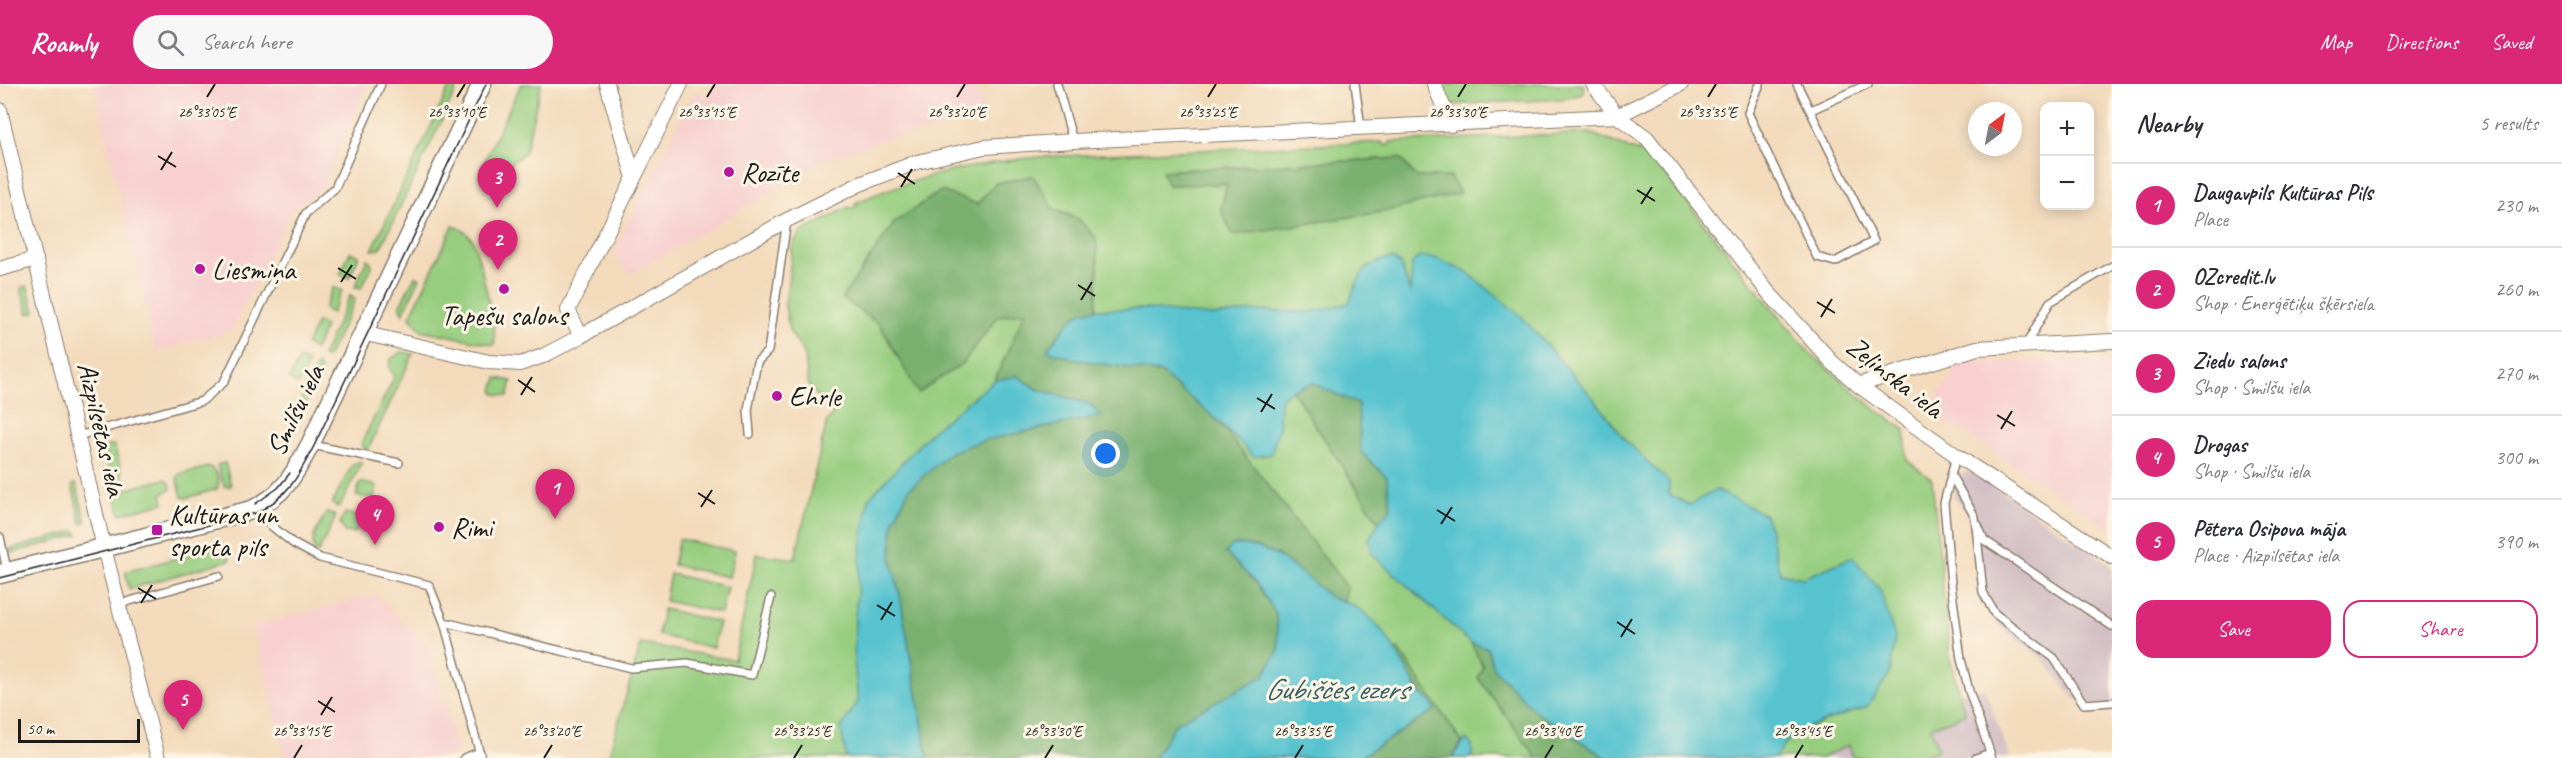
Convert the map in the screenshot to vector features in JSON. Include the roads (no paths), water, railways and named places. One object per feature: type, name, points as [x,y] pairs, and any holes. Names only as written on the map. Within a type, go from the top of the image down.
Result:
[{"type":"street","name":"Smilšu iela","points":[[4,573],[252,510],[272,500],[282,491],[310,445],[482,84]]},
{"type":"street","points":[[607,84],[634,178]]},
{"type":"street","points":[[581,336],[568,309],[681,84]]},
{"type":"street","points":[[1434,84],[1451,125]]},
{"type":"street","name":"Zeļinska iela","points":[[1593,84],[1597,93],[1617,116],[1647,138],[1768,292],[1832,362],[1858,385],[1956,456],[2112,557]]},
{"type":"street","points":[[362,333],[489,362],[520,364],[543,356],[581,336],[788,220],[860,184],[917,162],[984,147],[1617,116],[1681,84]]},
{"type":"street","name":"Aizpilsētas iela","points":[[0,110],[104,548],[158,758]]},
{"type":"street","points":[[0,268],[36,259]]},
{"type":"street","points":[[1858,385],[1977,348],[2112,340]]},
{"type":"lane","points":[[78,436],[202,401],[224,382],[306,213],[335,188],[381,84]]},
{"type":"lane","points":[[1057,84],[1073,141]]},
{"type":"lane","points":[[1355,84],[1361,128]]},
{"type":"lane","points":[[1760,84],[1748,113],[1817,257],[1835,262],[1874,241],[1797,84]]},
{"type":"lane","points":[[1811,110],[1868,84]]},
{"type":"lane","points":[[750,434],[748,410],[757,362],[768,351],[788,220]]},
{"type":"lane","points":[[2026,345],[2050,302],[2112,266]]},
{"type":"lane","points":[[310,445],[399,464]]},
{"type":"lane","points":[[1956,456],[1944,504],[1958,641],[1968,691],[1991,756],[1976,758]]},
{"type":"lane","points":[[1951,475],[1975,517],[1984,540],[2112,626]]},
{"type":"lane","points":[[252,510],[294,544],[320,558],[429,585],[444,622],[481,755],[464,758]]},
{"type":"lane","points":[[1975,517],[1983,592],[1994,613],[2054,658],[2084,704],[2112,702]]},
{"type":"lane","points":[[0,537],[4,573]]},
{"type":"lane","points":[[119,604],[219,576]]},
{"type":"lane","points":[[444,622],[631,668],[687,663],[752,675],[771,597]]},
{"type":"water","name":"Gubiščes ezers","points":[[1419,257],[1435,258],[1468,273],[1521,316],[1595,400],[1626,441],[1669,482],[1669,494],[1689,505],[1716,490],[1766,515],[1780,573],[1803,578],[1853,557],[1880,590],[1895,637],[1890,673],[1867,707],[1794,732],[1775,758],[1607,758],[1537,713],[1493,668],[1488,648],[1471,643],[1372,554],[1369,539],[1379,522],[1391,509],[1387,477],[1361,452],[1358,404],[1312,383],[1292,390],[1280,400],[1279,429],[1271,454],[1254,457],[1218,421],[1161,373],[1078,360],[1047,350],[1067,324],[1081,312],[1096,309],[1145,309],[1213,316],[1255,311],[1311,312],[1349,303],[1359,279],[1367,268],[1392,258],[1401,265],[1410,292],[1412,264]]},
{"type":"water","points":[[1017,376],[1039,390],[1090,404],[1101,416],[985,440],[951,452],[909,489],[893,522],[891,558],[900,596],[928,758],[846,758],[841,728],[858,702],[854,661],[855,617],[862,540],[869,498],[933,430],[995,380]]},
{"type":"water","name":"Gubiščes ezers","points":[[1233,545],[1262,549],[1275,555],[1333,599],[1349,603],[1363,612],[1386,636],[1421,695],[1430,700],[1435,710],[1359,758],[1154,758],[1176,723],[1264,676],[1279,649],[1276,613],[1256,583],[1226,553]]},
{"type":"water","name":"Gubiščes ezers","points":[[1466,739],[1472,745],[1470,758],[1452,758]]},
{"type":"tram line","points":[[0,578],[256,513],[284,493],[297,477],[314,446],[486,84]]},
{"type":"tram line","points":[[255,504],[278,488],[290,473]]},
{"type":"place","name":"Rozīte","points":[[729,172]]},
{"type":"place","name":"Ziedu salons","points":[[497,208]]},
{"type":"place","name":"Liesmiņa","points":[[200,269]]},
{"type":"place","name":"OZcredit.lv","points":[[498,270]]},
{"type":"place","name":"Tapešu salons","points":[[504,289]]},
{"type":"place","name":"Ehrle","points":[[777,396]]},
{"type":"place","name":"Daugavpils Kultūras Pils","points":[[555,519]]},
{"type":"place","name":"Rimi","points":[[439,527]]},
{"type":"place","name":"Kultūras un sporta pils","points":[[157,530]]},
{"type":"place","name":"Drogas","points":[[375,545]]},
{"type":"place","name":"Pētera Osipova māja","points":[[183,730]]}]
